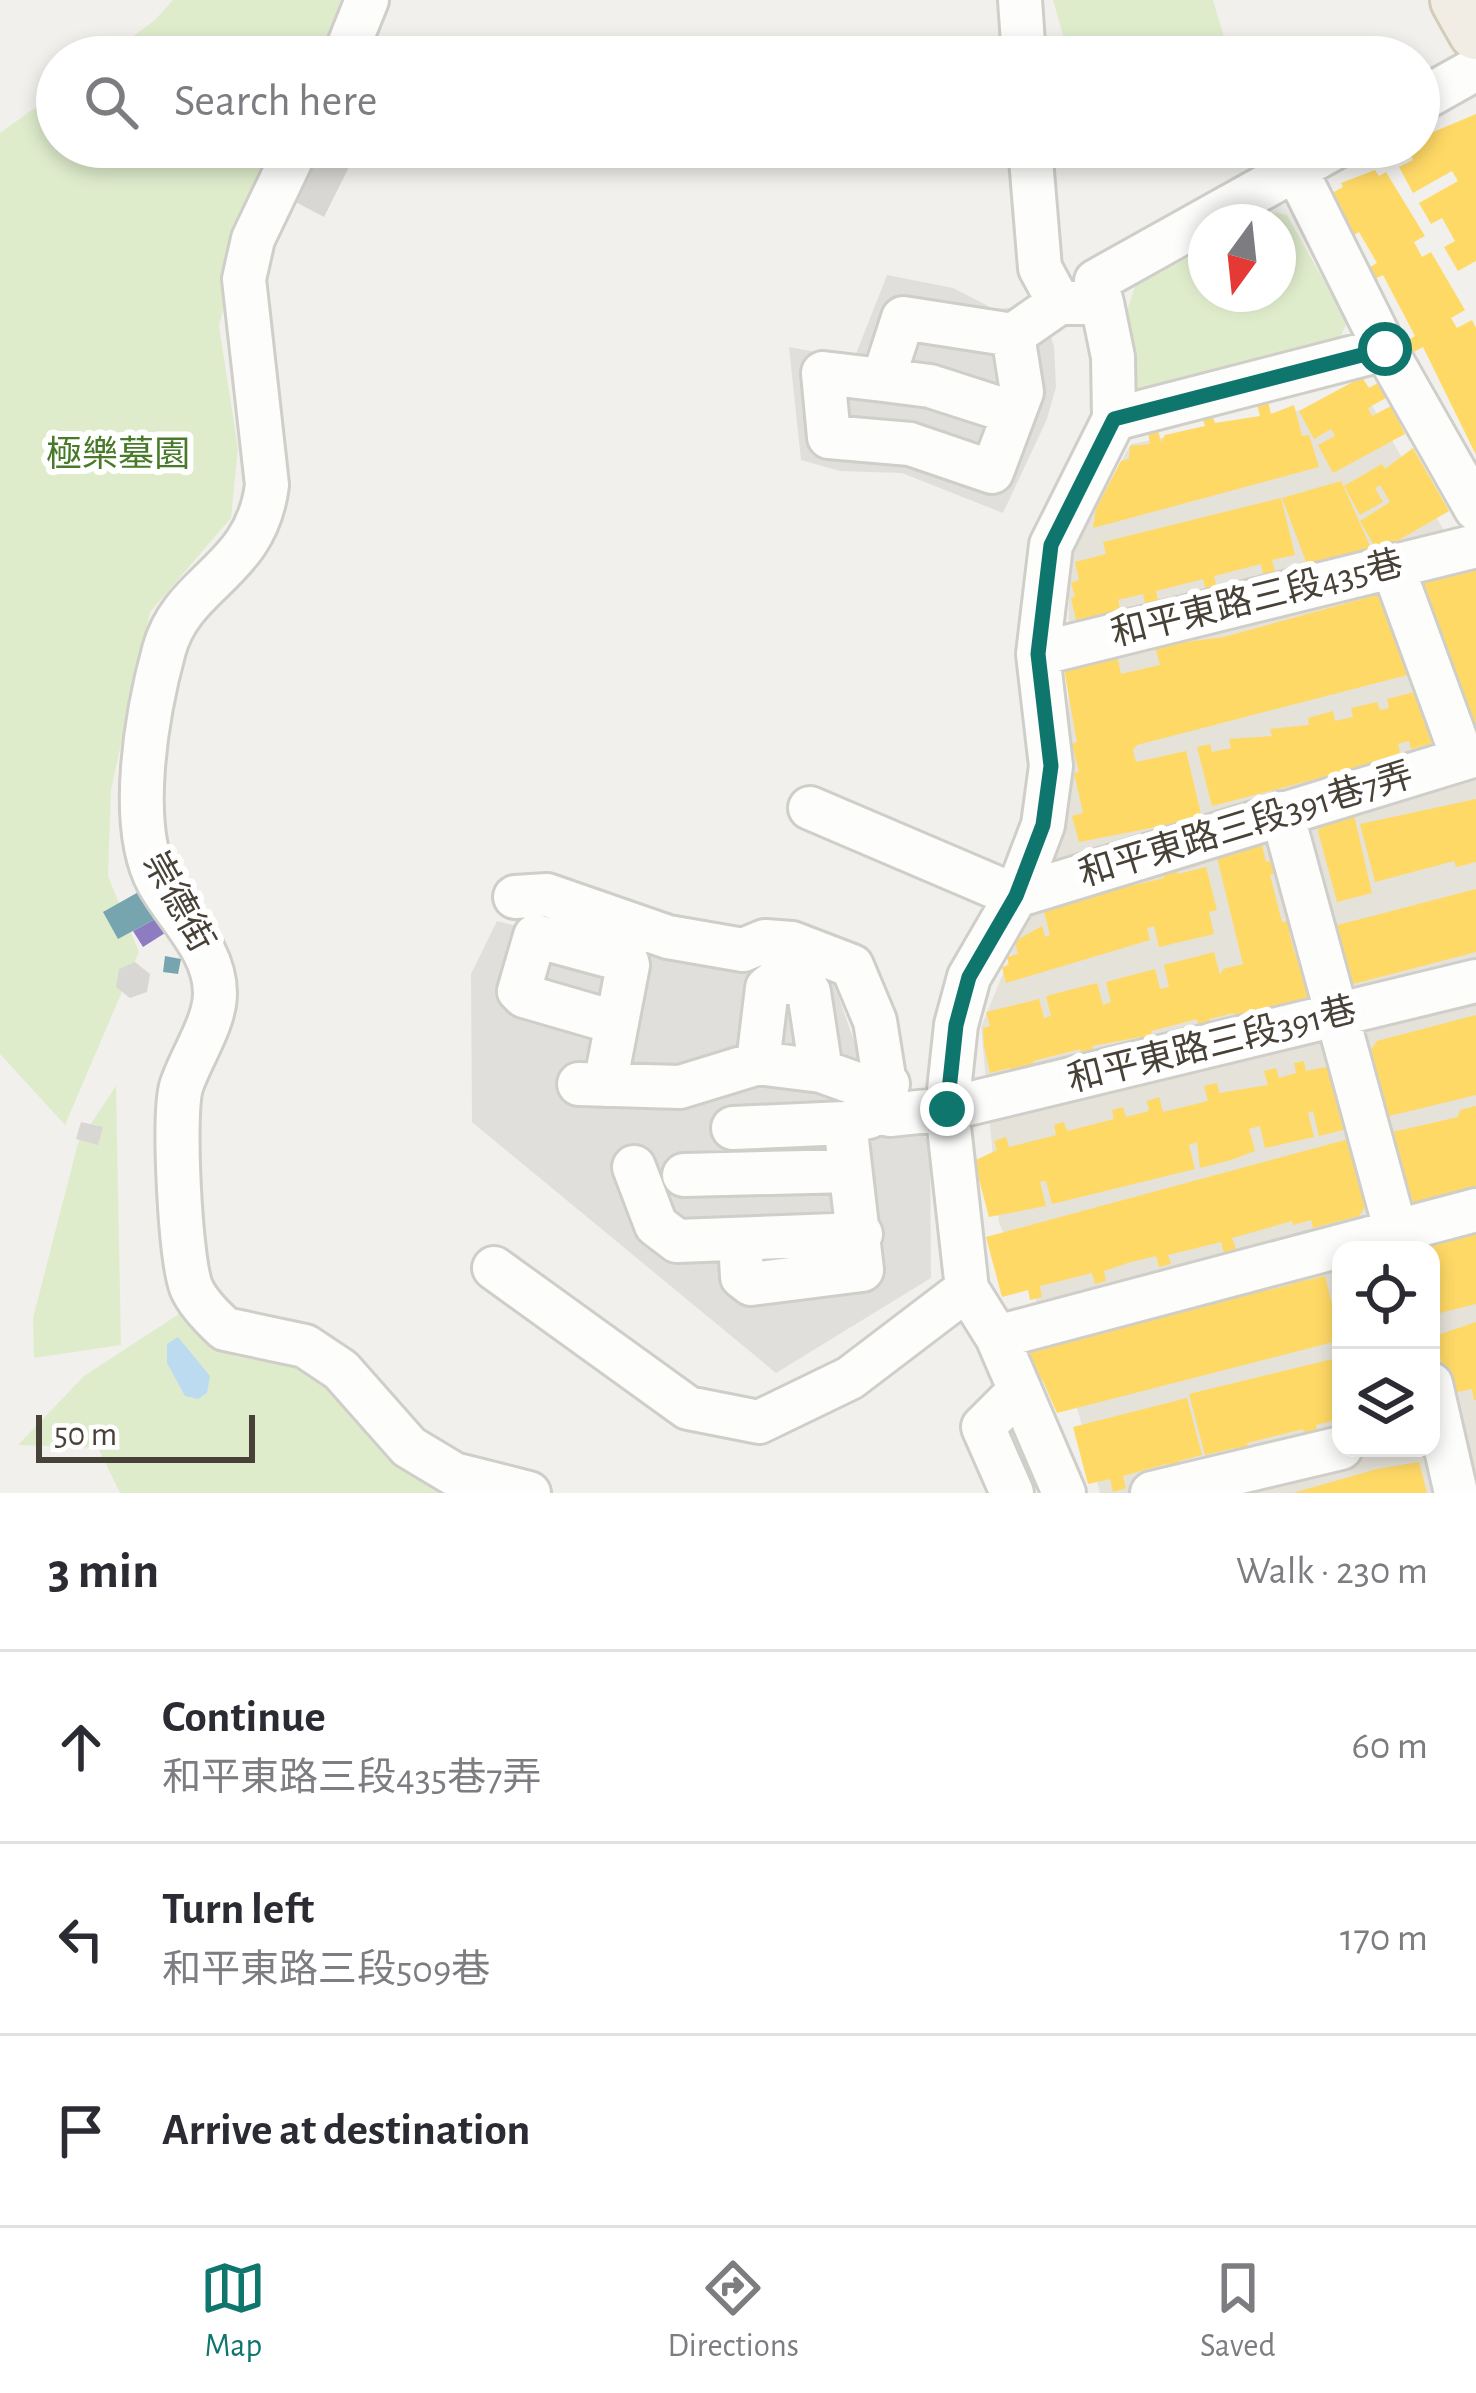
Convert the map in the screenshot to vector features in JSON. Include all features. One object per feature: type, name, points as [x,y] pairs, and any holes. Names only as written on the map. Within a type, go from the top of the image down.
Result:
[{"type":"main road","points":[[1458,0],[1476,32]]},
{"type":"street","points":[[353,36],[368,0]]},
{"type":"street","points":[[1020,0],[1023,36]]},
{"type":"street","points":[[1440,89],[1476,69]]},
{"type":"street","name":"崇德街","points":[[287,168],[247,256],[267,484],[263,512],[248,547],[196,597],[165,646],[140,812],[157,879],[212,964],[215,998],[180,1091],[178,1160],[191,1286],[225,1329],[305,1346],[341,1370],[409,1447],[454,1474],[529,1493]]},
{"type":"street","points":[[1032,168],[1040,268],[1059,303]]},
{"type":"street","points":[[1064,1493],[997,1336],[967,1289],[947,1109],[956,1025],[969,977],[1016,896],[1043,825],[1051,766],[1038,654],[1051,545],[1114,419],[1113,357],[1096,281],[1299,168]]},
{"type":"street","points":[[1296,170],[1385,349],[1476,509]]},
{"type":"street","points":[[883,380],[903,318],[1013,334],[1059,303],[1102,303]]},
{"type":"street","points":[[1013,334],[1022,392],[992,472],[910,444],[829,437],[824,373],[931,386],[1014,413]]},
{"type":"street","points":[[1114,419],[1385,349]]},
{"type":"street","name":"和平東路三段435巷","points":[[1038,654],[1476,546]]},
{"type":"street","points":[[1392,566],[1470,757]]},
{"type":"street","name":"和平東路三段391巷7弄","points":[[1016,896],[1470,757]]},
{"type":"street","points":[[810,808],[1016,896]]},
{"type":"street","points":[[1282,813],[1333,1016],[1399,1240]]},
{"type":"street","points":[[515,898],[547,895],[668,937],[743,950],[766,941],[792,943],[852,966],[875,1021],[889,1099]]},
{"type":"street","points":[[758,1063],[767,988],[777,980],[793,981],[809,992],[821,1072]]},
{"type":"street","name":"和平東路三段391巷","points":[[889,1099],[947,1109],[1476,981]]},
{"type":"street","points":[[616,1023],[592,1084],[680,1087],[758,1063],[821,1072],[889,1099]]},
{"type":"street","points":[[734,1128],[845,1123],[889,1099]]},
{"type":"street","points":[[634,1167],[656,1225],[677,1241],[861,1234],[845,1123]]},
{"type":"street","points":[[684,1175],[850,1171]]},
{"type":"street","points":[[997,1336],[1399,1240],[1476,1210]]},
{"type":"street","points":[[494,1268],[688,1408],[759,1422],[850,1378],[967,1289]]},
{"type":"street","points":[[1012,1493],[983,1427],[1020,1390]]},
{"type":"street","points":[[1444,1412],[1456,1493]]},
{"type":"street","points":[[1152,1493],[1332,1450]]},
{"type":"shaded area","points":[[887,275],[953,288],[994,309],[1040,306],[1054,346],[1056,387],[1047,419],[1003,513],[902,473],[840,471],[801,460],[789,347],[854,359]]},
{"type":"shaded area","points":[[1367,397],[1476,586],[1476,1493],[1100,1493],[1064,1359],[999,1223],[981,1027],[1068,816],[1069,554],[1131,444]]},
{"type":"shaded area","points":[[497,921],[621,952],[833,981],[862,1064],[930,1143],[931,1278],[776,1373],[472,1122],[471,974]]},
{"type":"green space","points":[[173,0],[348,0],[333,36],[133,36]]},
{"type":"green space","points":[[1053,0],[1213,0],[1224,36],[1063,36]]},
{"type":"green space","name":"極樂墓園","points":[[36,107],[36,168],[274,168],[242,238],[219,326],[238,449],[231,518],[150,612],[111,790],[108,876],[139,952],[65,1125],[0,1054],[0,133]]},
{"type":"green space","points":[[1296,231],[1347,322],[1337,345],[1138,393],[1127,311],[1135,286],[1188,258],[1188,312],[1296,312]]},
{"type":"green space","points":[[116,1086],[121,1345],[34,1358],[33,1318],[78,1143]]},
{"type":"green space","points":[[182,1312],[237,1357],[273,1354],[305,1361],[468,1493],[120,1493],[98,1448],[18,1445],[84,1376]]},
{"type":"water","points":[[178,1337],[210,1376],[207,1393],[198,1399],[185,1396],[167,1363],[167,1344]]},
{"type":"building: Homes","points":[[1476,114],[1476,261],[1458,271],[1444,247],[1455,241],[1442,218],[1431,224],[1419,203],[1458,181],[1452,171],[1413,193],[1400,168],[1440,168],[1440,129]]},
{"type":"building: Homes","points":[[1375,170],[1379,176],[1386,172],[1425,236],[1414,242],[1422,257],[1431,252],[1465,310],[1451,318],[1457,328],[1472,320],[1476,328],[1476,455],[1423,347],[1410,354],[1404,343],[1415,336],[1383,275],[1371,281],[1365,270],[1377,263],[1359,232],[1347,239],[1328,204],[1336,200],[1332,193],[1343,187],[1341,183]]},
{"type":"building: Homes","points":[[1362,377],[1369,388],[1378,383],[1386,398],[1368,408],[1372,416],[1391,406],[1405,434],[1333,473],[1318,445],[1335,436],[1331,429],[1314,439],[1299,411]]},
{"type":"building: Homes","points":[[1268,401],[1271,414],[1294,405],[1302,436],[1309,435],[1319,467],[1093,528],[1096,509],[1121,461],[1129,459],[1130,446],[1150,444],[1148,432],[1158,430],[1161,442],[1165,435],[1205,426],[1202,418],[1212,415],[1215,423],[1260,416],[1257,404]]},
{"type":"building: Homes","points":[[1413,448],[1449,511],[1378,552],[1360,521],[1390,502],[1380,485],[1375,488],[1383,502],[1360,515],[1344,486],[1382,464],[1385,469]]},
{"type":"building: Homes","points":[[1341,481],[1371,548],[1308,567],[1282,498]]},
{"type":"building: Homes","points":[[1281,498],[1295,555],[1272,560],[1276,574],[1264,577],[1261,564],[1214,576],[1217,588],[1206,591],[1203,579],[1156,591],[1159,605],[1146,608],[1143,594],[1118,600],[1122,617],[1077,624],[1071,598],[1075,597],[1071,583],[1079,580],[1075,562],[1106,554],[1103,542]]},
{"type":"building: Homes","points":[[1476,565],[1476,745],[1435,620],[1428,622],[1418,579]]},
{"type":"building: Homes","points":[[1402,588],[1423,671],[1137,745],[1133,750],[1136,762],[1186,751],[1202,818],[1079,842],[1072,816],[1083,813],[1074,773],[1079,772],[1072,744],[1077,742],[1064,669],[1117,656],[1121,674],[1160,665],[1155,646],[1224,637]]},
{"type":"building: Homes","points":[[1426,689],[1441,741],[1411,749],[1409,741],[1398,744],[1401,757],[1212,806],[1197,747],[1210,744],[1212,752],[1231,748],[1229,739],[1272,736],[1270,729],[1309,725],[1308,718],[1333,711],[1335,721],[1353,717],[1351,708],[1377,702],[1380,710],[1389,708],[1387,699]]},
{"type":"building: Homes","points":[[1476,799],[1476,862],[1456,867],[1454,861],[1375,882],[1360,824]]},
{"type":"building: Homes","points":[[1354,815],[1372,893],[1337,902],[1318,831],[1323,823]]},
{"type":"building: Homes","points":[[1260,837],[1266,862],[1279,859],[1282,870],[1270,875],[1282,922],[1295,919],[1297,930],[1289,932],[1295,955],[1303,953],[1313,992],[1298,1008],[1238,1024],[1234,1013],[1209,1019],[1212,1030],[1201,1033],[1197,1019],[1151,1031],[1155,1045],[1143,1048],[1140,1037],[1092,1046],[1096,1060],[1084,1063],[1080,1049],[1033,1061],[1037,1075],[1011,1073],[1010,1068],[990,1073],[984,1046],[983,1028],[990,1026],[986,1012],[1039,999],[1044,1018],[1051,1016],[1046,996],[1097,983],[1103,1005],[1111,1002],[1106,982],[1155,969],[1160,989],[1169,987],[1164,965],[1214,952],[1220,975],[1223,969],[1243,964],[1215,849]]},
{"type":"building: Homes","points":[[1174,861],[1178,874],[1206,867],[1217,910],[1209,912],[1214,934],[1159,947],[1154,926],[1147,928],[1150,940],[1006,983],[1002,967],[1009,965],[1007,957],[1018,954],[1015,941],[1042,926],[1045,937],[1050,935],[1042,904],[1133,874],[1135,885],[1164,878],[1161,865]]},
{"type":"building: Homes","points":[[1476,889],[1476,952],[1353,984],[1348,980],[1334,926]]},
{"type":"building: Homes","points":[[1476,1015],[1476,1095],[1381,1118],[1366,1057],[1377,1041]]},
{"type":"building: Homes","points":[[1304,1061],[1306,1071],[1331,1066],[1347,1129],[1319,1136],[1313,1111],[1308,1113],[1314,1137],[1265,1148],[1260,1126],[1249,1129],[1255,1151],[1231,1160],[1200,1168],[1197,1142],[1189,1145],[1195,1169],[1052,1204],[1046,1181],[1040,1182],[1046,1206],[989,1217],[974,1161],[997,1150],[994,1141],[1006,1137],[1009,1147],[1056,1135],[1054,1125],[1064,1122],[1067,1131],[1114,1119],[1112,1110],[1123,1107],[1126,1117],[1149,1111],[1147,1101],[1159,1097],[1163,1112],[1208,1101],[1204,1086],[1217,1083],[1219,1093],[1268,1085],[1264,1071],[1276,1068],[1279,1078],[1296,1073],[1294,1063]]},
{"type":"building: Homes","points":[[1476,1106],[1476,1190],[1418,1205],[1399,1195],[1384,1134],[1458,1117],[1460,1110]]},
{"type":"building: Homes","points":[[1349,1139],[1366,1205],[1359,1216],[1313,1228],[1311,1220],[1293,1225],[1292,1221],[1232,1238],[1236,1249],[1224,1253],[1221,1242],[1168,1255],[1171,1264],[1159,1267],[1156,1256],[1104,1271],[1106,1281],[1095,1284],[1092,1273],[1040,1286],[1042,1297],[1030,1300],[1028,1290],[1002,1297],[986,1237]]},
{"type":"building: Homes","points":[[1469,1229],[1476,1233],[1476,1304],[1440,1313],[1440,1241],[1434,1241]]},
{"type":"building: Homes","points":[[1301,1272],[1303,1281],[1325,1276],[1332,1304],[1332,1342],[1057,1413],[1042,1379],[1037,1381],[1028,1351],[1033,1339],[1268,1279],[1270,1290],[1293,1284],[1290,1274]]},
{"type":"building: Homes","points":[[1476,1322],[1476,1400],[1472,1389],[1449,1394],[1440,1334]]},
{"type":"building: Homes","points":[[1332,1359],[1332,1421],[1316,1425],[1319,1439],[1307,1443],[1303,1429],[1247,1443],[1251,1456],[1238,1460],[1235,1448],[1205,1455],[1189,1394]]},
{"type":"building: Homes","points":[[1187,1398],[1202,1455],[1179,1461],[1182,1474],[1170,1477],[1166,1464],[1123,1476],[1126,1488],[1113,1492],[1110,1479],[1088,1484],[1073,1427]]},
{"type":"building: Homes","points":[[1419,1462],[1427,1493],[1293,1493],[1377,1469]]},
{"type":"building: Offices","points":[[157,918],[165,933],[143,947],[133,931]]},
{"type":"building: Public","points":[[142,890],[157,918],[118,939],[103,912]]},
{"type":"building: Public","points":[[165,956],[181,959],[178,974],[163,972]]},
{"type":"building: Other","points":[[300,168],[348,168],[324,217],[286,197]]},
{"type":"building: Other","points":[[135,962],[150,974],[147,992],[130,998],[116,987],[119,969]]},
{"type":"building: Other","points":[[81,1122],[103,1127],[98,1145],[76,1139]]},
{"type":"route","points":[[947,1109],[956,1025],[969,977],[1016,896],[1043,825],[1051,766],[1038,654],[1051,545],[1114,419],[1385,349]]}]
